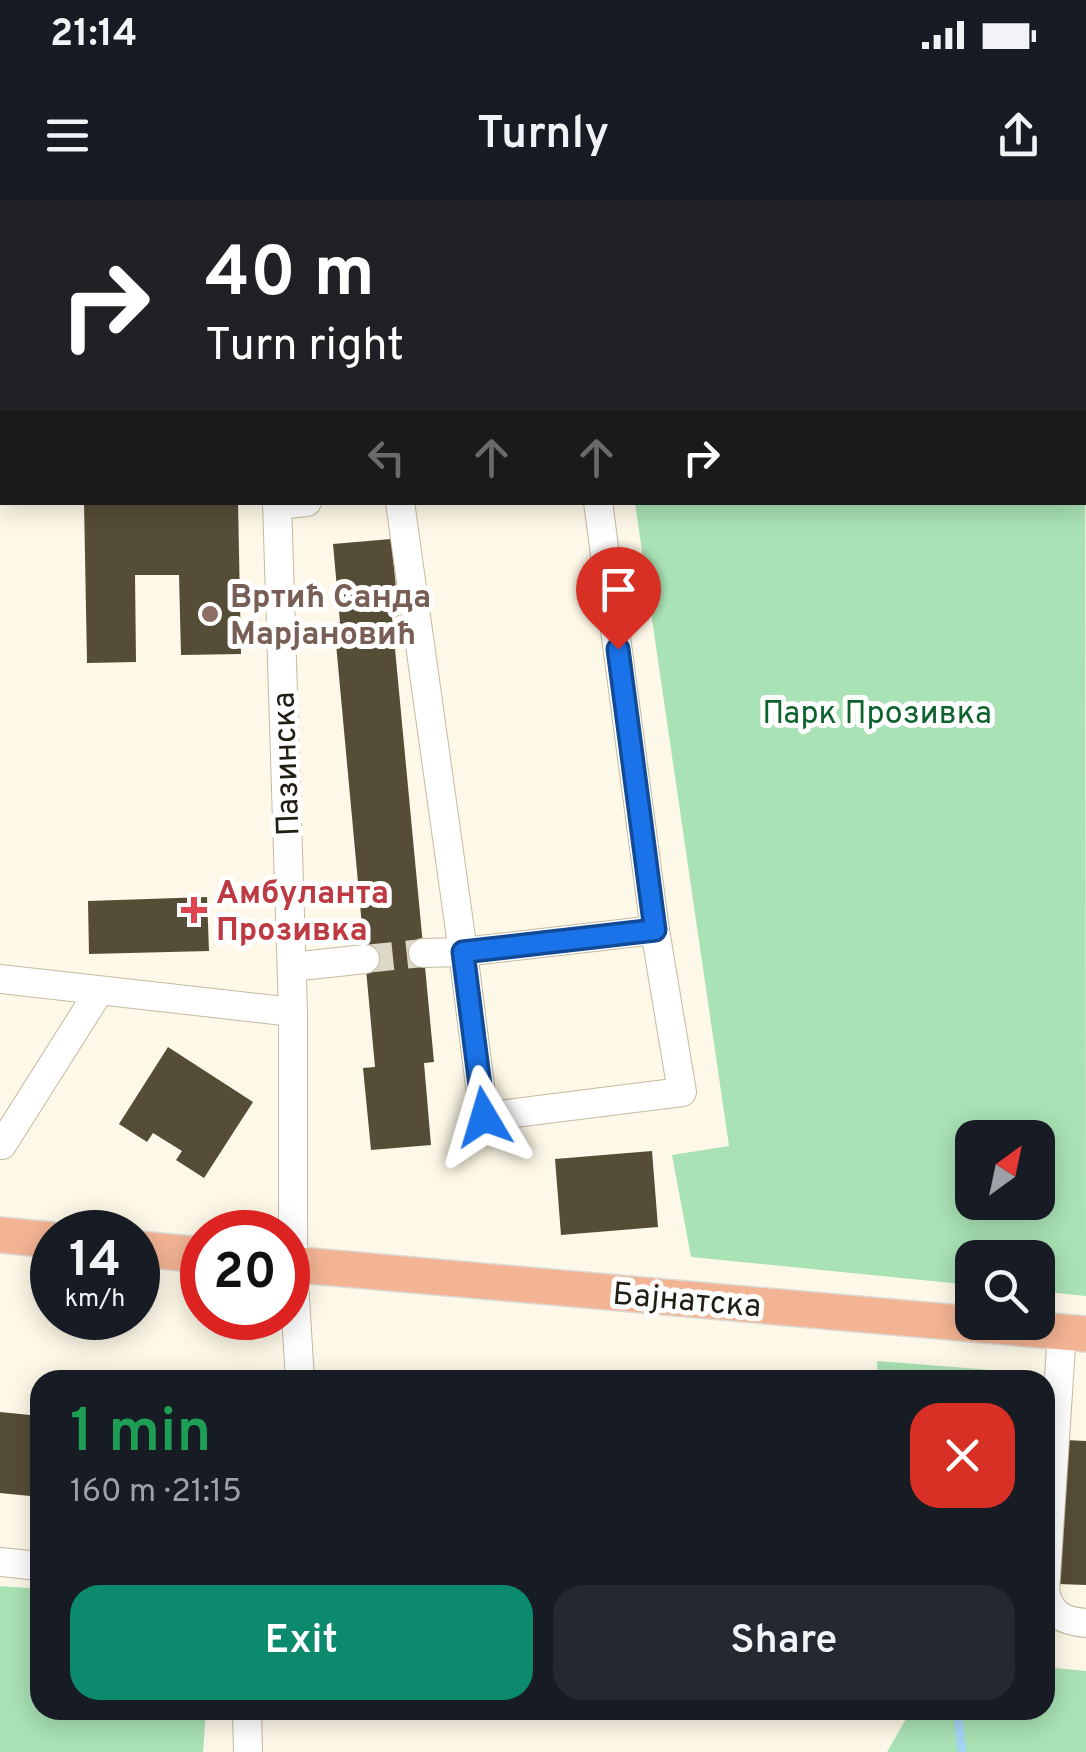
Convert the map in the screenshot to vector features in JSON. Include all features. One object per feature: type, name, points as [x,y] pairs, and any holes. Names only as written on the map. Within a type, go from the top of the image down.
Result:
[{"type":"main road","points":[[0,1234],[30,1237]]},
{"type":"main road","name":"Бајнатска","points":[[310,1266],[1074,1332]]},
{"type":"street","name":"Пазинска","points":[[276,505],[293,1012],[291,1210]]},
{"type":"street","points":[[400,505],[484,1117],[682,1092],[655,930],[598,505]]},
{"type":"street","points":[[423,953],[655,930]]},
{"type":"street","points":[[292,968],[366,958]]},
{"type":"street","points":[[0,979],[293,1012]]},
{"type":"street","points":[[2,1145],[98,993]]},
{"type":"street","points":[[1055,1508],[1074,1332]]},
{"type":"street","name":"Пазинска","points":[[297,1340],[299,1370]]},
{"type":"street","points":[[0,1562],[30,1565]]},
{"type":"street","points":[[1055,1612],[1086,1624]]},
{"type":"street","points":[[247,1720],[248,1752]]},
{"type":"green space","name":"Парк Прозивка","points":[[635,505],[1085,505],[1086,1296],[1055,1293],[1055,1240],[955,1240],[955,1283],[691,1257],[672,1155],[729,1146]]},
{"type":"green space","points":[[877,1361],[991,1370],[877,1370]]},
{"type":"green space","points":[[0,1586],[30,1588],[30,1720],[205,1720],[203,1752],[0,1752]]},
{"type":"green space","points":[[1055,1668],[1086,1671],[1086,1752],[887,1752],[905,1720],[1055,1720]]},
{"type":"building","name":"Вртић Санда Марјановић","points":[[84,505],[238,505],[241,654],[181,655],[179,575],[135,575],[136,662],[87,663]]},
{"type":"building","points":[[391,539],[399,616],[392,617],[434,1062],[424,1063],[431,1145],[371,1150],[363,1068],[375,1067],[334,622],[340,622],[333,544]]},
{"type":"building","points":[[207,897],[209,951],[89,954],[88,901]]},
{"type":"building","points":[[168,1047],[253,1102],[204,1178],[176,1160],[182,1151],[153,1133],[147,1142],[119,1124]]},
{"type":"building","points":[[652,1151],[658,1227],[561,1235],[555,1159]]},
{"type":"building","points":[[0,1412],[30,1415],[30,1496],[0,1493]]},
{"type":"building","points":[[1065,1440],[1086,1441],[1086,1585],[1059,1584]]},
{"type":"waterway","points":[[958,1720],[962,1752]]},
{"type":"tunnel","points":[[365,959],[423,953]]},
{"type":"place","name":"Вртић Санда Марјановић","points":[[210,614]]},
{"type":"place","name":"Амбуланта Прозивка","points":[[194,910]]},
{"type":"route","points":[[484,1117],[463,952],[655,930],[618,649]]}]
